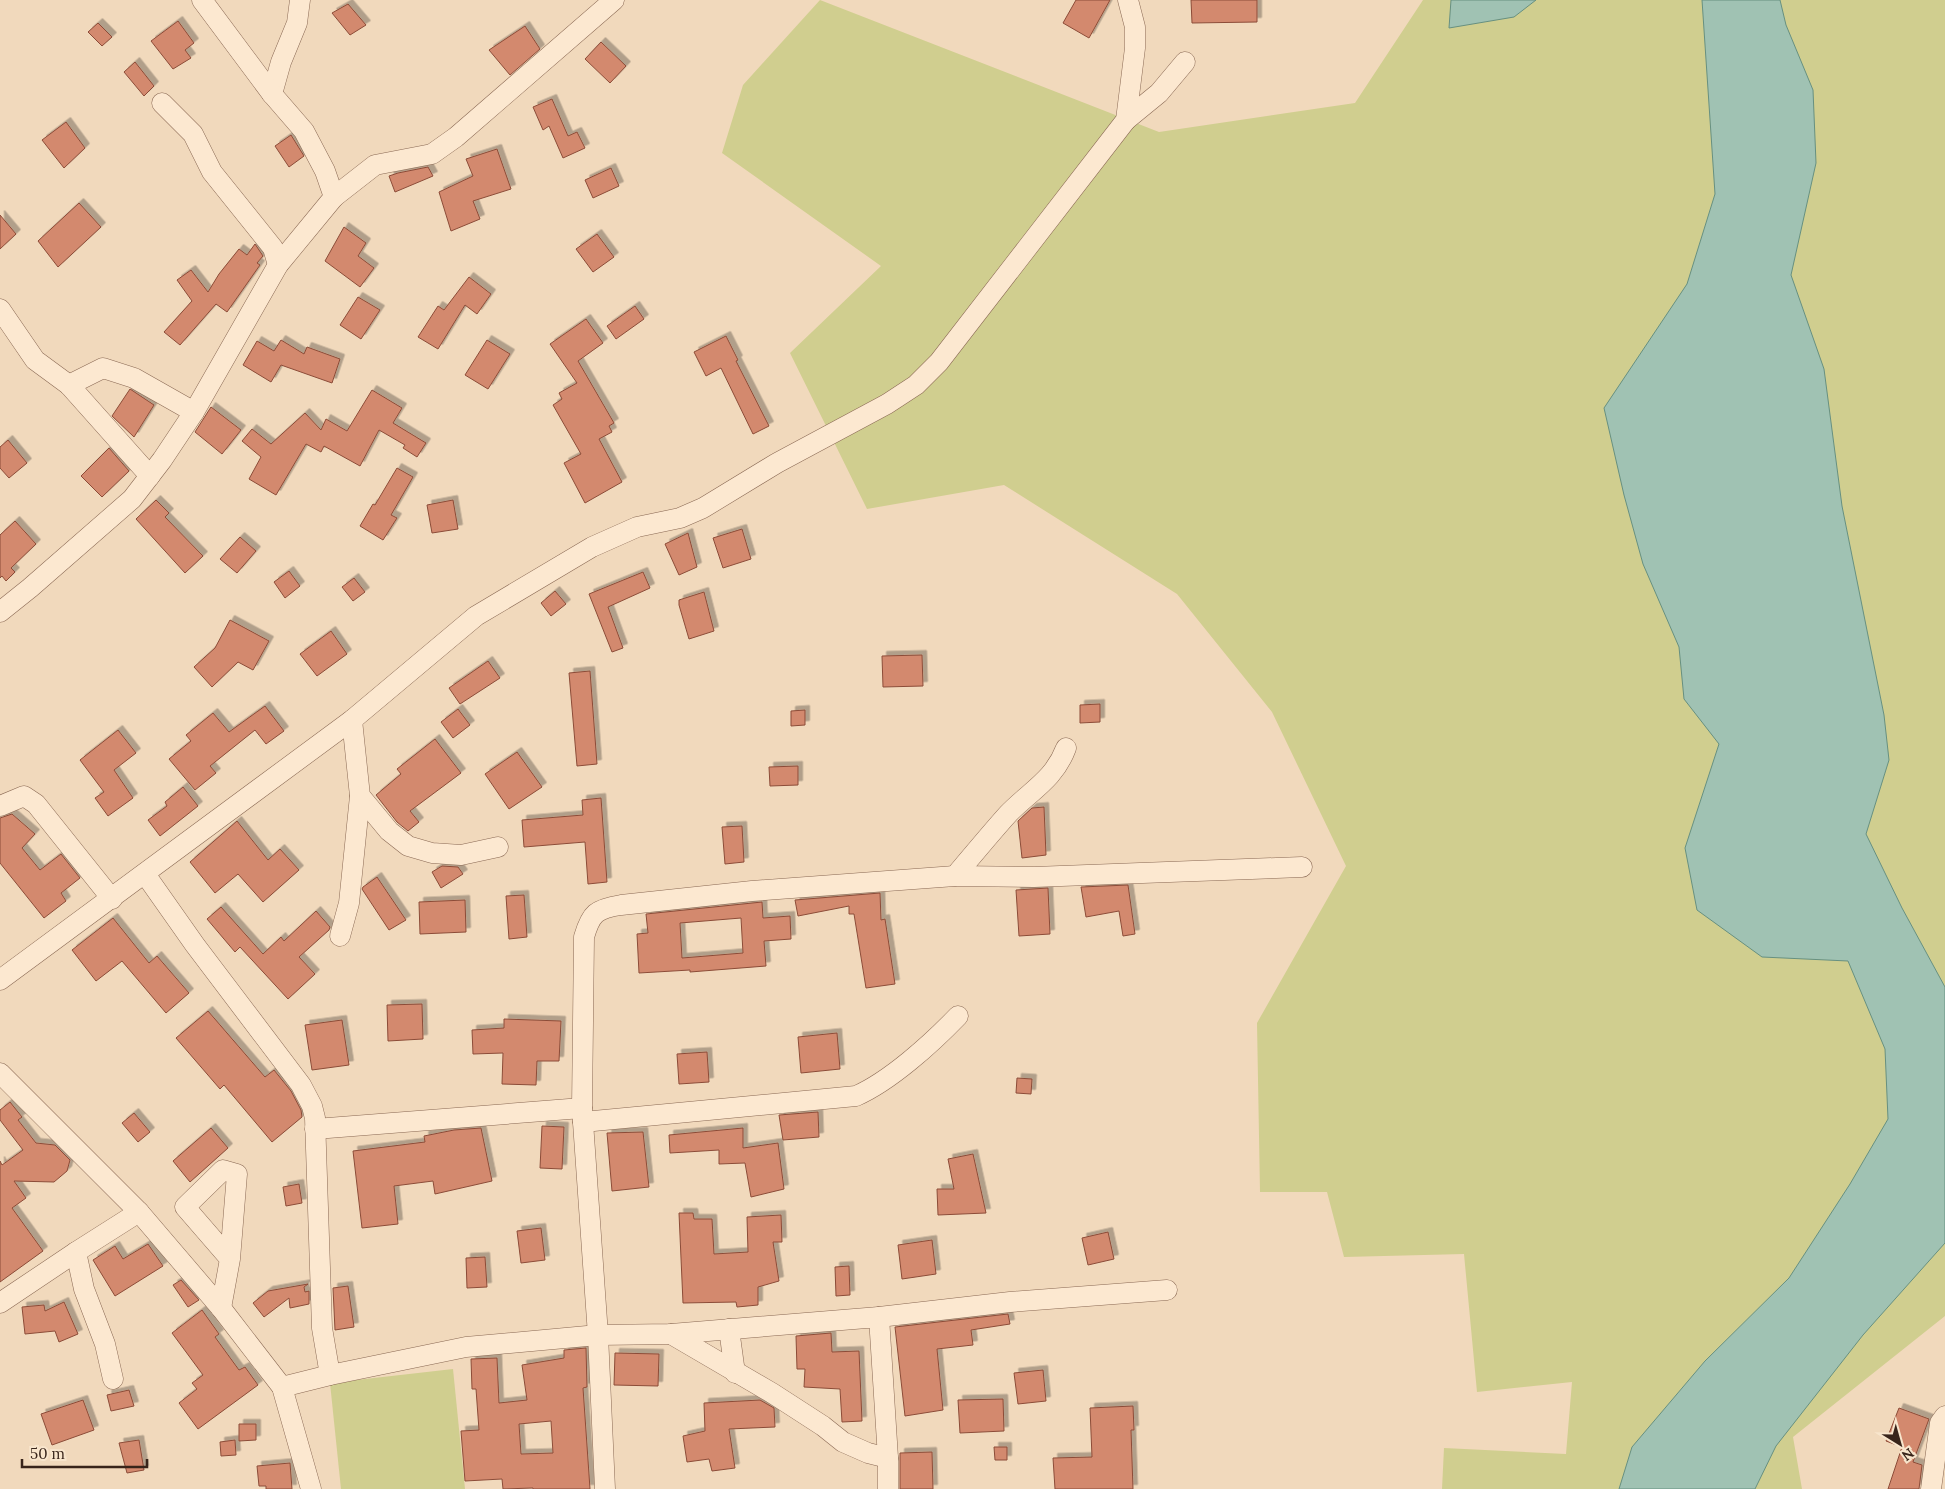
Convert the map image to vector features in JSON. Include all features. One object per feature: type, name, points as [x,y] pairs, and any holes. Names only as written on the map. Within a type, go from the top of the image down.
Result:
[{"type":"street","points":[[202,0],[272,94],[304,131],[325,171],[334,197]]},
{"type":"street","points":[[272,94],[281,62],[297,23],[300,0]]},
{"type":"street","points":[[0,612],[132,499],[194,412],[278,266],[334,197],[375,166],[432,154],[456,138],[614,0]]},
{"type":"street","points":[[1126,120],[1135,48],[1135,27],[1128,0]]},
{"type":"street","points":[[0,980],[352,720],[476,616],[592,547],[636,527],[680,518],[703,508],[777,463],[864,418],[916,385],[939,362],[1126,120],[1159,93],[1185,62]]},
{"type":"street","points":[[162,104],[193,134],[212,172],[273,248],[278,266]]},
{"type":"street","points":[[0,309],[35,360],[69,385],[150,476]]},
{"type":"street","points":[[69,385],[103,368],[134,378],[194,412]]},
{"type":"street","points":[[340,936],[349,903],[360,796],[352,720]]},
{"type":"street","points":[[954,876],[1010,813],[1047,780],[1061,762],[1066,748]]},
{"type":"street","points":[[0,806],[24,796],[36,804],[112,899]]},
{"type":"street","points":[[360,796],[389,831],[408,846],[432,853],[461,855],[498,847]]},
{"type":"street","points":[[605,1489],[598,1335],[582,1115],[584,937],[589,920],[606,907],[752,891],[954,876],[1034,877],[1302,867]]},
{"type":"street","points":[[144,874],[194,944],[301,1085],[312,1106],[315,1118],[322,1328],[330,1375]]},
{"type":"street","points":[[315,1129],[582,1115],[856,1096],[886,1079],[942,1033],[958,1016]]},
{"type":"street","points":[[0,1073],[139,1212],[221,1308],[282,1387],[311,1489]]},
{"type":"street","points":[[0,1303],[139,1212]]},
{"type":"street","points":[[76,1252],[84,1289],[105,1344],[113,1379]]},
{"type":"street","points":[[221,1308],[230,1259]]},
{"type":"street","points":[[282,1387],[330,1375],[466,1347],[598,1335],[671,1334],[879,1317],[1010,1302],[1167,1290]]},
{"type":"street","points":[[879,1317],[888,1458],[888,1489]]},
{"type":"street","points":[[729,1329],[735,1373]]},
{"type":"street","points":[[671,1334],[814,1420],[843,1442],[868,1453],[888,1458]]},
{"type":"street","points":[[1931,1489],[1940,1424],[1945,1416]]},
{"type":"shaded area","points":[[820,0],[1159,132],[1355,103],[1423,0],[1945,0],[1945,1316],[1793,1437],[1802,1489],[1442,1489],[1444,1448],[1566,1454],[1572,1382],[1477,1392],[1464,1254],[1344,1257],[1327,1192],[1260,1192],[1257,1023],[1346,866],[1272,712],[1177,594],[1004,485],[867,509],[790,353],[881,266],[722,153],[743,85]]},
{"type":"shaded area","points":[[1451,0],[1536,0],[1514,17],[1449,28]]},
{"type":"shaded area","points":[[1702,0],[1780,0],[1786,25],[1813,90],[1816,163],[1791,275],[1824,369],[1842,506],[1884,715],[1889,760],[1866,834],[1902,908],[1945,987],[1945,1243],[1863,1335],[1776,1446],[1755,1489],[1619,1489],[1632,1447],[1705,1361],[1789,1278],[1850,1184],[1888,1119],[1885,1049],[1848,961],[1762,957],[1697,910],[1685,848],[1719,744],[1684,699],[1679,647],[1643,564],[1624,495],[1604,408],[1687,284],[1715,194]]},
{"type":"shaded area","points":[[453,1369],[465,1489],[341,1489],[330,1383]]},
{"type":"building","points":[[1076,0],[1110,0],[1089,38],[1063,23]]},
{"type":"building","points":[[1191,0],[1257,0],[1257,22],[1192,23]]},
{"type":"building","points":[[348,4],[366,25],[350,35],[332,13]]},
{"type":"building","points":[[178,21],[194,43],[185,50],[191,58],[173,69],[151,41]]},
{"type":"building","points":[[98,23],[112,37],[102,46],[88,32]]},
{"type":"building","points":[[525,26],[540,49],[510,75],[489,50]]},
{"type":"building","points":[[601,42],[626,66],[610,83],[585,59]]},
{"type":"building","points":[[135,62],[154,86],[144,96],[124,72]]},
{"type":"building","points":[[552,99],[568,136],[577,132],[585,148],[563,158],[549,126],[543,130],[533,107]]},
{"type":"building","points":[[66,122],[85,148],[64,168],[42,140]]},
{"type":"building","points":[[291,135],[304,156],[289,167],[275,146]]},
{"type":"building","points":[[497,149],[511,189],[473,201],[480,219],[451,231],[439,192],[473,176],[466,159]]},
{"type":"building","points":[[428,167],[433,176],[395,192],[389,176]]},
{"type":"building","points":[[611,168],[619,186],[593,198],[585,180]]},
{"type":"building","points":[[79,203],[101,227],[58,267],[38,241]]},
{"type":"building","points":[[0,215],[16,234],[0,249]]},
{"type":"building","points":[[344,227],[366,243],[358,256],[374,268],[360,287],[325,261]]},
{"type":"building","points":[[597,234],[614,257],[593,272],[576,249]]},
{"type":"building","points":[[255,244],[263,256],[257,263],[260,265],[227,312],[216,304],[180,345],[164,332],[192,301],[177,280],[191,270],[208,292],[219,274],[239,249],[247,255]]},
{"type":"building","points":[[469,277],[491,294],[477,314],[465,305],[438,349],[418,337],[438,306],[444,310]]},
{"type":"building","points":[[358,297],[380,310],[361,339],[340,325]]},
{"type":"building","points":[[635,306],[644,319],[616,339],[607,326]]},
{"type":"building","points":[[586,319],[603,343],[578,361],[614,423],[609,426],[612,432],[599,439],[622,482],[585,503],[564,463],[581,454],[553,405],[562,399],[559,393],[577,383],[550,344]]},
{"type":"building","points":[[726,336],[738,360],[736,361],[769,426],[753,434],[721,368],[706,376],[694,352]]},
{"type":"building","points":[[281,340],[304,354],[307,347],[340,359],[332,383],[281,365],[271,382],[243,365],[257,341],[274,351]]},
{"type":"building","points":[[487,340],[510,354],[488,389],[465,375]]},
{"type":"building","points":[[130,389],[154,405],[134,437],[112,416]]},
{"type":"building","points":[[372,390],[402,408],[393,423],[426,443],[417,457],[403,448],[405,445],[379,430],[360,466],[324,446],[321,452],[306,444],[276,495],[249,479],[261,457],[242,441],[252,429],[271,444],[305,413],[321,430],[326,419],[347,431]]},
{"type":"building","points":[[211,407],[241,430],[222,454],[195,432]]},
{"type":"building","points":[[8,440],[27,463],[9,478],[0,468],[0,447]]},
{"type":"building","points":[[109,448],[129,471],[102,497],[81,476]]},
{"type":"building","points":[[397,468],[413,477],[391,515],[397,518],[383,540],[360,526]]},
{"type":"building","points":[[156,500],[169,513],[165,517],[203,556],[185,573],[136,519]]},
{"type":"building","points":[[453,500],[458,529],[432,533],[427,505]]},
{"type":"building","points":[[15,521],[36,544],[11,568],[15,572],[6,581],[2,576],[0,578],[0,535]]},
{"type":"building","points":[[742,529],[751,559],[723,568],[713,538]]},
{"type":"building","points":[[688,533],[697,567],[679,575],[665,544]]},
{"type":"building","points":[[240,537],[256,551],[237,573],[220,559]]},
{"type":"building","points":[[289,571],[300,586],[285,598],[274,582]]},
{"type":"building","points":[[643,572],[650,588],[608,607],[623,648],[612,652],[589,594]]},
{"type":"building","points":[[354,578],[365,592],[353,601],[342,587]]},
{"type":"building","points":[[555,591],[566,604],[551,616],[541,603]]},
{"type":"building","points":[[704,592],[714,631],[689,639],[679,600]]},
{"type":"building","points":[[230,620],[269,641],[253,670],[238,662],[212,687],[194,667],[215,648]]},
{"type":"building","points":[[331,631],[347,654],[317,676],[300,654]]},
{"type":"building","points":[[922,655],[923,686],[883,687],[882,656]]},
{"type":"building","points":[[488,661],[500,678],[460,704],[449,688]]},
{"type":"building","points":[[590,671],[597,764],[577,766],[569,673]]},
{"type":"building","points":[[1100,704],[1100,722],[1080,723],[1080,705]]},
{"type":"building","points":[[265,706],[284,731],[266,744],[255,730],[210,766],[216,773],[195,790],[169,759],[191,741],[186,735],[213,713],[229,732]]},
{"type":"building","points":[[458,709],[470,725],[453,738],[441,722]]},
{"type":"building","points":[[805,710],[805,725],[791,726],[791,711]]},
{"type":"building","points":[[118,730],[136,753],[114,770],[133,798],[108,816],[95,798],[104,792],[80,760]]},
{"type":"building","points":[[435,739],[461,773],[410,811],[419,822],[408,831],[397,822],[376,795],[401,774],[397,769]]},
{"type":"building","points":[[517,752],[542,787],[509,809],[485,774]]},
{"type":"building","points":[[798,766],[798,785],[770,786],[769,767]]},
{"type":"building","points":[[183,787],[198,806],[160,836],[148,820],[167,806],[165,802]]},
{"type":"building","points":[[601,798],[607,882],[588,884],[585,842],[524,847],[522,820],[583,815],[582,800]]},
{"type":"building","points":[[1044,807],[1046,855],[1022,858],[1018,821],[1032,808]]},
{"type":"building","points":[[12,814],[35,834],[22,848],[40,870],[61,854],[80,878],[61,893],[66,901],[44,918],[0,863],[0,818]]},
{"type":"building","points":[[237,821],[268,860],[280,849],[299,870],[263,902],[238,874],[215,893],[190,862]]},
{"type":"building","points":[[742,826],[744,862],[725,864],[722,827]]},
{"type":"building","points":[[442,866],[458,867],[463,874],[441,888],[432,872]]},
{"type":"building","points":[[377,877],[406,920],[389,930],[362,889]]},
{"type":"building","points":[[1128,885],[1135,934],[1123,936],[1119,911],[1086,917],[1081,887]]},
{"type":"building","points":[[1048,888],[1050,934],[1019,936],[1016,890]]},
{"type":"building","points":[[880,893],[881,920],[885,919],[895,984],[866,988],[854,914],[849,914],[849,906],[798,916],[795,900]]},
{"type":"building","points":[[524,895],[527,937],[509,939],[506,896]]},
{"type":"building","points":[[465,900],[466,932],[420,934],[419,902]]},
{"type":"building","points":[[762,902],[763,918],[790,916],[791,939],[764,941],[766,966],[690,972],[690,970],[639,973],[637,934],[648,933],[646,914]],"holes":[[[741,918],[743,953],[682,958],[680,923]]]},
{"type":"building","points":[[221,907],[263,954],[281,937],[284,941],[316,911],[330,927],[329,930],[299,957],[315,974],[288,999],[240,947],[235,952],[207,919]]},
{"type":"building","points":[[113,918],[149,963],[157,956],[189,993],[166,1013],[122,961],[96,981],[72,950]]},
{"type":"building","points":[[422,1004],[423,1039],[388,1041],[387,1005]]},
{"type":"building","points":[[208,1011],[265,1077],[274,1070],[291,1091],[301,1110],[302,1117],[272,1142],[224,1085],[220,1089],[176,1038]]},
{"type":"building","points":[[504,1019],[561,1021],[559,1061],[537,1061],[536,1085],[502,1084],[503,1053],[473,1054],[472,1030],[504,1028]]},
{"type":"building","points":[[342,1020],[349,1065],[312,1070],[305,1025]]},
{"type":"building","points":[[837,1033],[840,1069],[801,1073],[798,1037]]},
{"type":"building","points":[[707,1052],[709,1082],[679,1084],[677,1054]]},
{"type":"building","points":[[1017,1078],[1032,1079],[1031,1094],[1016,1093]]},
{"type":"building","points":[[10,1102],[22,1117],[18,1120],[36,1143],[55,1145],[70,1160],[67,1171],[54,1182],[14,1181],[26,1198],[12,1208],[43,1251],[0,1282],[0,1161],[2,1165],[23,1150],[0,1120],[0,1110]]},
{"type":"building","points":[[818,1112],[819,1137],[783,1140],[779,1115]]},
{"type":"building","points":[[134,1113],[150,1132],[138,1142],[122,1123]]},
{"type":"building","points":[[542,1126],[564,1127],[562,1169],[540,1168]]},
{"type":"building","points":[[211,1128],[228,1148],[190,1182],[173,1161]]},
{"type":"building","points":[[481,1128],[492,1181],[435,1194],[433,1181],[394,1186],[398,1224],[362,1228],[353,1151],[425,1142],[424,1136],[454,1130]]},
{"type":"building","points":[[743,1128],[743,1148],[778,1143],[784,1189],[751,1197],[745,1163],[719,1164],[719,1150],[670,1153],[669,1135]]},
{"type":"building","points":[[643,1132],[649,1187],[612,1191],[607,1133]]},
{"type":"building","points":[[973,1154],[986,1213],[938,1215],[937,1189],[954,1189],[948,1159]]},
{"type":"building","points":[[299,1184],[302,1203],[286,1206],[283,1187]]},
{"type":"building","points":[[679,1213],[693,1213],[694,1219],[712,1219],[714,1254],[748,1252],[747,1217],[781,1215],[782,1242],[773,1242],[779,1281],[758,1287],[758,1305],[737,1307],[736,1302],[683,1303]]},
{"type":"building","points":[[541,1228],[545,1260],[521,1263],[517,1231]]},
{"type":"building","points":[[1108,1232],[1114,1259],[1088,1265],[1082,1238]]},
{"type":"building","points":[[932,1240],[936,1274],[902,1279],[898,1245]]},
{"type":"building","points":[[148,1244],[163,1266],[115,1296],[93,1260],[115,1246],[123,1259]]},
{"type":"building","points":[[485,1257],[487,1287],[467,1288],[466,1258]]},
{"type":"building","points":[[849,1266],[850,1295],[836,1296],[835,1267]]},
{"type":"building","points":[[181,1280],[199,1300],[188,1307],[173,1285]]},
{"type":"building","points":[[308,1284],[304,1287],[305,1292],[309,1291],[309,1304],[290,1308],[289,1298],[264,1317],[253,1303],[268,1291]]},
{"type":"building","points":[[348,1286],[354,1327],[335,1330],[333,1288]]},
{"type":"building","points":[[64,1302],[78,1334],[59,1342],[55,1331],[25,1334],[22,1307],[44,1305],[45,1311]]},
{"type":"building","points":[[202,1310],[219,1334],[215,1337],[239,1370],[245,1367],[258,1385],[198,1429],[179,1403],[197,1389],[192,1383],[203,1375],[172,1333]]},
{"type":"building","points":[[1008,1314],[1010,1324],[971,1330],[973,1345],[937,1349],[943,1410],[905,1416],[895,1327]]},
{"type":"building","points":[[831,1333],[832,1352],[859,1351],[862,1421],[842,1422],[840,1389],[804,1387],[805,1369],[797,1369],[796,1336]]},
{"type":"building","points":[[586,1348],[587,1387],[583,1388],[590,1489],[503,1489],[502,1479],[465,1481],[461,1431],[479,1430],[476,1389],[472,1389],[471,1359],[497,1358],[499,1403],[527,1400],[522,1365],[564,1358],[564,1350]],"holes":[[[551,1421],[553,1453],[521,1454],[519,1424]]]},
{"type":"building","points":[[615,1353],[659,1354],[658,1386],[614,1385]]},
{"type":"building","points":[[1043,1370],[1046,1401],[1018,1404],[1014,1373]]},
{"type":"building","points":[[129,1390],[134,1406],[111,1411],[107,1395]]},
{"type":"building","points":[[1003,1399],[1004,1431],[960,1433],[958,1400]]},
{"type":"building","points":[[83,1400],[94,1430],[52,1445],[41,1414]]},
{"type":"building","points":[[760,1400],[774,1408],[775,1427],[729,1429],[735,1468],[712,1471],[709,1459],[687,1462],[683,1436],[705,1431],[704,1403]]},
{"type":"building","points":[[1133,1406],[1134,1430],[1131,1430],[1133,1489],[1055,1489],[1053,1458],[1092,1457],[1090,1408]]},
{"type":"building","points":[[1899,1408],[1929,1419],[1913,1462],[1922,1465],[1919,1489],[1888,1489],[1902,1447],[1886,1441]]},
{"type":"building","points":[[239,1424],[256,1424],[256,1440],[239,1441]]},
{"type":"building","points":[[139,1440],[144,1470],[127,1473],[119,1443]]},
{"type":"building","points":[[235,1440],[236,1455],[221,1456],[220,1442]]},
{"type":"building","points":[[994,1447],[1007,1447],[1007,1460],[995,1460]]},
{"type":"building","points":[[932,1452],[933,1489],[900,1489],[900,1453]]},
{"type":"building","points":[[290,1463],[292,1489],[266,1489],[266,1486],[259,1486],[257,1466]]}]
